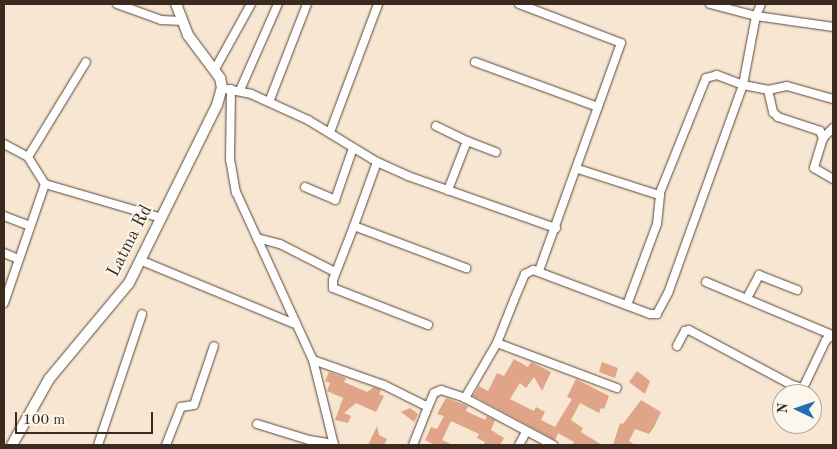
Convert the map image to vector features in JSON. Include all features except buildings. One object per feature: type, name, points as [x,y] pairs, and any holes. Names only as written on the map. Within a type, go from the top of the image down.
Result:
[{"type":"street","points":[[117,4],[161,20],[182,21]]},
{"type":"street","points":[[176,4],[182,21],[196,45],[215,69],[226,89],[232,176],[257,238],[313,360],[334,445],[257,424]]},
{"type":"street","points":[[215,69],[250,4]]},
{"type":"street","points":[[240,90],[278,4]]},
{"type":"street","points":[[270,102],[307,4]]},
{"type":"street","points":[[330,132],[378,4]]},
{"type":"street","points":[[519,4],[620,41],[578,169],[539,271]]},
{"type":"street","points":[[710,4],[756,16],[833,27]]},
{"type":"street","points":[[464,398],[497,343],[525,274],[530,270],[539,271],[650,314],[660,311],[742,85],[756,16],[761,4]]},
{"type":"street","points":[[28,157],[86,62]]},
{"type":"street","points":[[475,62],[598,107]]},
{"type":"street","points":[[627,305],[657,224],[660,194],[706,78],[717,75],[742,85],[768,90],[787,86],[833,99]]},
{"type":"street","points":[[226,89],[240,90],[270,102],[330,132],[377,162],[448,190],[556,228]]},
{"type":"street","name":"Latma Rd","points":[[12,445],[49,379],[125,289],[142,261],[161,218],[226,89]]},
{"type":"street","points":[[768,90],[775,115],[816,129],[828,137]]},
{"type":"street","points":[[436,126],[496,152]]},
{"type":"street","points":[[833,128],[814,168],[833,179]]},
{"type":"street","points":[[448,190],[467,141]]},
{"type":"street","points":[[4,144],[28,157],[45,184],[161,218]]},
{"type":"street","points":[[305,187],[336,200],[354,148]]},
{"type":"street","points":[[377,162],[332,284],[338,291],[428,324]]},
{"type":"street","points":[[578,169],[654,195],[660,194]]},
{"type":"street","points":[[4,303],[45,184]]},
{"type":"street","points":[[4,216],[30,226]]},
{"type":"street","points":[[354,226],[466,268]]},
{"type":"street","points":[[257,238],[280,244],[335,272]]},
{"type":"street","points":[[4,253],[18,259]]},
{"type":"street","points":[[142,261],[295,324]]},
{"type":"street","points":[[747,298],[759,275],[797,290]]},
{"type":"street","points":[[677,346],[685,331],[689,330],[780,379],[803,388],[831,335],[706,282]]},
{"type":"street","points":[[98,445],[142,314]]},
{"type":"street","points":[[497,343],[617,388]]},
{"type":"street","points":[[166,445],[181,407],[194,405],[214,346]]},
{"type":"street","points":[[313,360],[384,385],[428,407]]},
{"type":"street","points":[[413,445],[434,393],[441,390],[464,398],[553,445]]},
{"type":"street","points":[[519,445],[526,432]]}]
